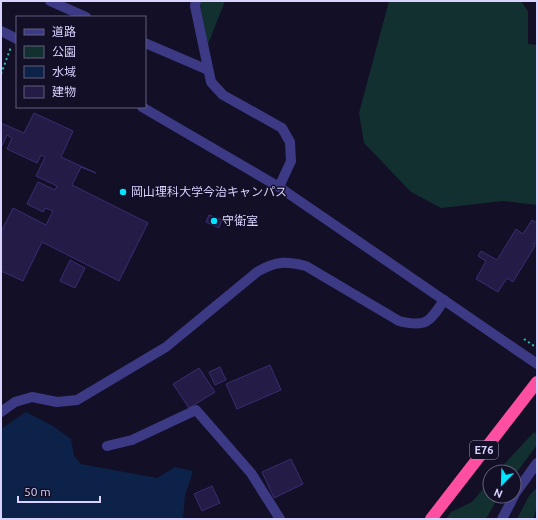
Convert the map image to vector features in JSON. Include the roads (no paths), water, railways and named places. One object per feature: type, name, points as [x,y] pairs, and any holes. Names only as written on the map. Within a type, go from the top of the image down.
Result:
[{"type":"highway","name":"E76","points":[[431,519],[537,382]]},
{"type":"street","points":[[50,1],[84,16]]},
{"type":"street","points":[[196,1],[195,6],[211,82],[223,95],[282,128],[290,142],[292,161],[279,187]]},
{"type":"street","points":[[1,31],[14,43]]},
{"type":"street","points":[[146,43],[208,70]]},
{"type":"street","points":[[144,108],[279,187],[537,364]]},
{"type":"street","points":[[1,412],[15,402],[32,397],[57,402],[77,400],[166,347],[257,272],[272,264],[289,262],[306,266],[399,321],[415,325],[428,321],[444,300]]},
{"type":"street","points":[[107,446],[132,440],[196,410],[251,473],[280,519]]},
{"type":"street","points":[[522,485],[537,463]]},
{"type":"street","points":[[502,519],[510,504]]},
{"type":"water","points":[[26,412],[53,426],[71,439],[74,456],[81,464],[157,478],[175,467],[193,471],[185,496],[183,519],[1,518],[1,429]]},
{"type":"place","name":"岡山理科大学今治キャンパス","points":[[123,192]]},
{"type":"place","name":"守衛室","points":[[214,221]]}]
